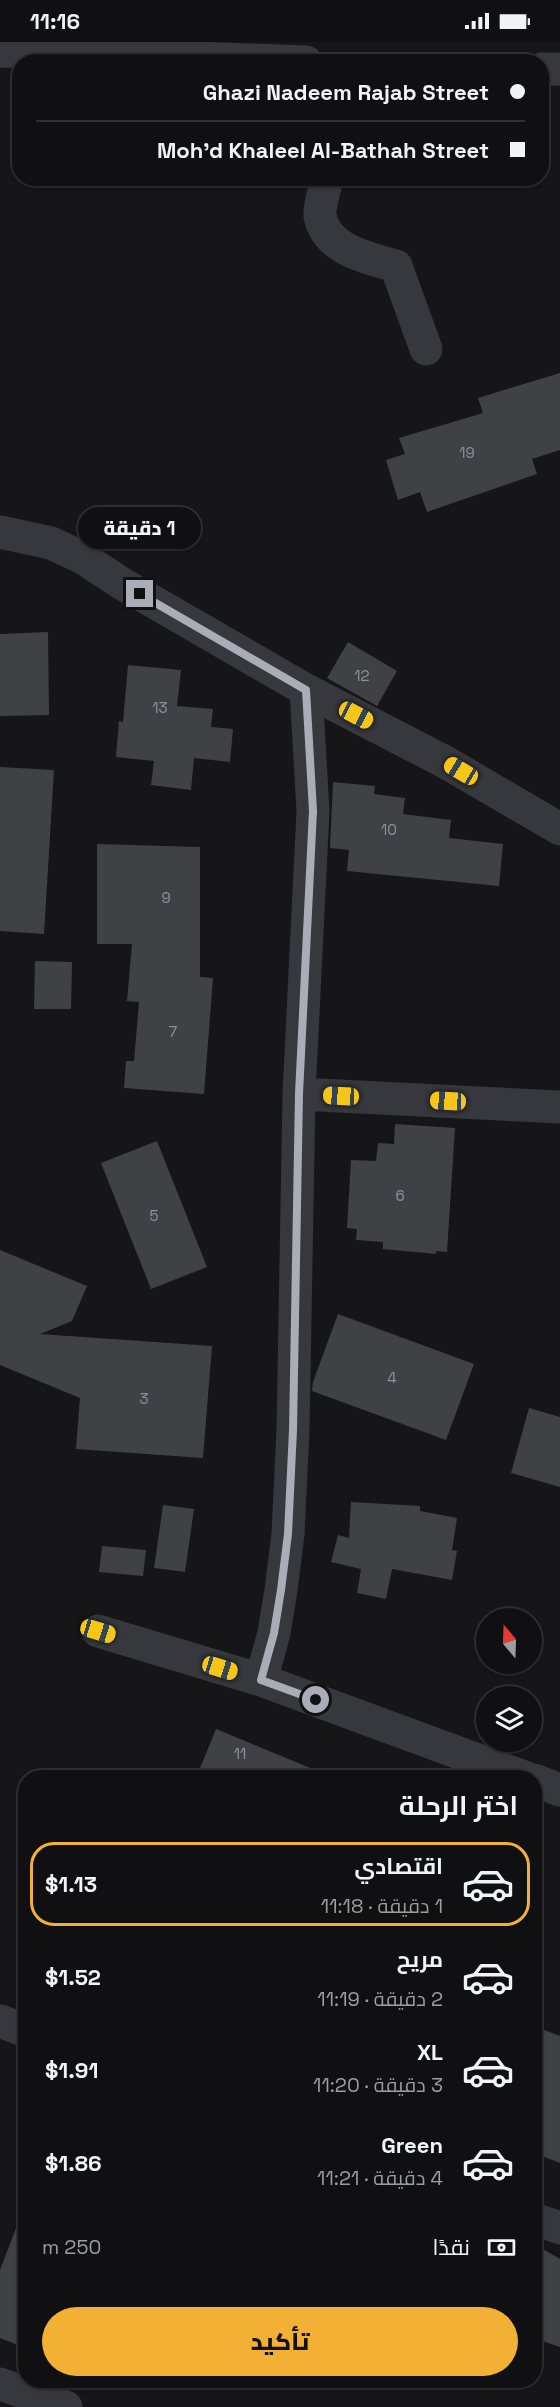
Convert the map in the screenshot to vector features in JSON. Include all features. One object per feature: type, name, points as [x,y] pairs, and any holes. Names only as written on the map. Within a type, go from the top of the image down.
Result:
[{"type":"street","points":[[0,51],[83,54]]},
{"type":"street","points":[[326,186],[320,216],[328,232],[339,245],[354,253],[396,266],[426,349]]},
{"type":"street","points":[[3,527],[51,543],[83,558],[121,583],[306,690],[447,763],[560,829]]},
{"type":"street","points":[[261,1680],[274,1633],[288,1534],[297,1297],[299,1094],[313,811],[306,690]]},
{"type":"street","points":[[299,1094],[560,1107]]},
{"type":"street","points":[[98,1631],[261,1680],[505,1770]]},
{"type":"street","points":[[542,1783],[560,1790]]},
{"type":"street","points":[[0,2021],[18,2028]]},
{"type":"street","points":[[542,2222],[560,2228]]},
{"type":"street","points":[[0,2384],[66,2407]]},
{"type":"building","points":[[560,373],[560,450],[532,459],[537,474],[427,512],[420,492],[398,500],[386,460],[405,454],[399,438],[483,413],[478,398]]},
{"type":"building","points":[[48,632],[49,715],[0,716],[0,634]]},
{"type":"building","points":[[348,642],[397,671],[377,706],[327,678]]},
{"type":"building","points":[[128,665],[181,670],[177,706],[213,709],[211,727],[233,729],[230,762],[194,758],[191,790],[151,785],[154,761],[116,757],[119,721],[123,722]]},
{"type":"building","points":[[0,767],[54,770],[44,934],[0,931]]},
{"type":"building","points":[[333,782],[375,786],[374,794],[405,798],[403,814],[451,820],[449,838],[503,844],[499,886],[347,871],[349,850],[330,848]]},
{"type":"building","points":[[97,844],[200,847],[200,977],[213,978],[204,1094],[124,1088],[126,1061],[134,1061],[139,1002],[127,1001],[132,944],[97,944]]},
{"type":"building","points":[[35,961],[72,962],[71,1009],[34,1009]]},
{"type":"building","points":[[395,1124],[455,1128],[447,1252],[436,1251],[436,1254],[383,1249],[383,1242],[356,1240],[357,1229],[347,1228],[351,1160],[376,1161],[378,1143],[394,1144]]},
{"type":"building","points":[[157,1141],[207,1267],[151,1289],[101,1163]]},
{"type":"building","points":[[0,1250],[87,1286],[72,1321],[40,1334],[212,1346],[203,1458],[76,1449],[80,1398],[0,1365]]},
{"type":"building","points":[[338,1314],[474,1364],[446,1440],[312,1391],[313,1382]]},
{"type":"building","points":[[529,1408],[560,1417],[560,1487],[511,1473]]},
{"type":"building","points":[[351,1502],[420,1506],[420,1511],[457,1518],[452,1550],[457,1551],[452,1580],[392,1569],[386,1599],[357,1593],[361,1569],[331,1562],[338,1535],[349,1538]]},
{"type":"building","points":[[163,1505],[194,1509],[185,1572],[154,1568]]},
{"type":"building","points":[[102,1546],[146,1550],[143,1576],[99,1572]]},
{"type":"building","points":[[216,1729],[315,1770],[199,1770]]},
{"type":"building","points":[[542,2029],[560,2036],[560,2163],[542,2156]]},
{"type":"building","points":[[18,2223],[18,2345],[0,2338],[0,2270]]},
{"type":"building","points":[[542,2249],[560,2259],[560,2347],[542,2341]]},
{"type":"route","points":[[140,594],[306,690],[313,811],[299,1094],[293,1430],[288,1534],[281,1590],[274,1633],[261,1680],[316,1700]]}]
